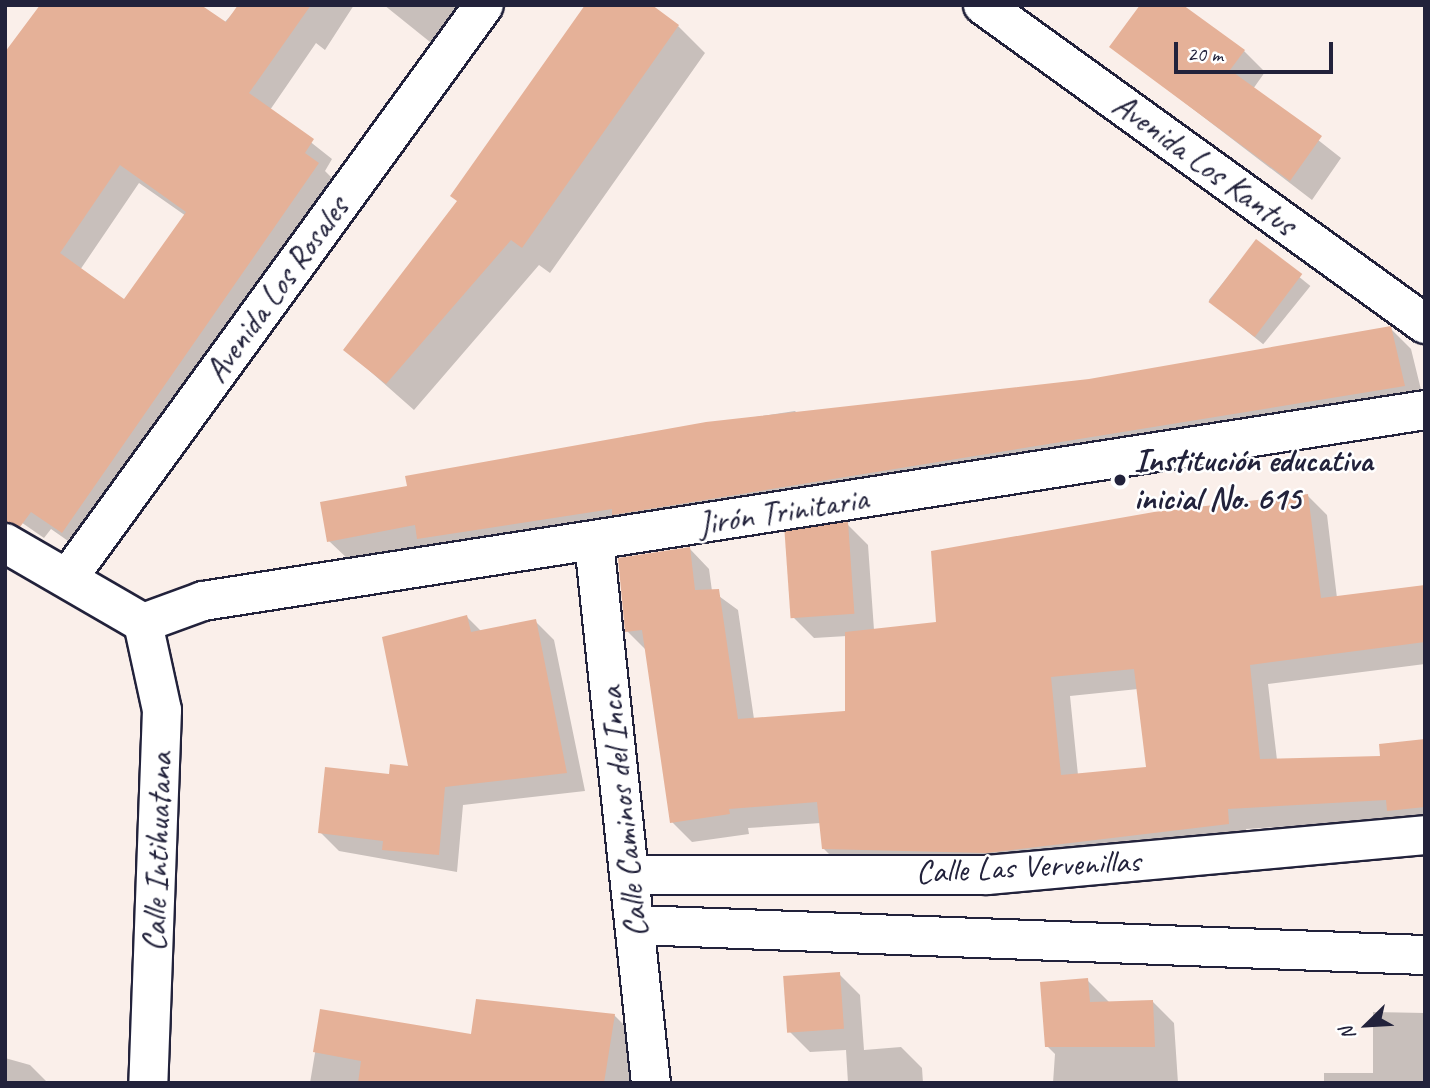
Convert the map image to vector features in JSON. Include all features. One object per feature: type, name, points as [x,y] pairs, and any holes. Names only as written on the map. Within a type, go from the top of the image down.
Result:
[{"type":"street","name":"Avenida Los Rosales","points":[[70,575],[484,5]]},
{"type":"street","name":"Avenida Los Kantus","points":[[983,5],[1425,324]]},
{"type":"street","name":"Jirón Trinitaria","points":[[144,623],[203,601],[1425,410]]},
{"type":"street","name":"Calle Caminos del Inca","points":[[594,541],[651,1083]]},
{"type":"street","points":[[5,543],[70,575],[144,623]]},
{"type":"street","name":"Calle Intihuatana","points":[[144,623],[162,710],[148,1083]]},
{"type":"street","name":"Calle Las Vervenillas","points":[[630,875],[987,875],[1425,835]]},
{"type":"street","name":"Calle Las Vervenillas","points":[[636,925],[1425,955]]},
{"type":"building","points":[[40,5],[201,5],[226,22],[238,5],[311,5],[249,93],[314,139],[305,153],[319,163],[62,533],[31,512],[20,527],[5,521],[5,52]],"holes":[[[120,165],[186,212],[124,299],[60,253]]]},
{"type":"building","points":[[585,5],[652,5],[679,25],[522,248],[511,240],[386,384],[343,350],[457,201],[450,196]]},
{"type":"building","points":[[1140,5],[1183,5],[1245,50],[1230,70],[1322,136],[1290,181],[1109,47]]},
{"type":"building","points":[[1256,239],[1302,274],[1255,337],[1208,302]]},
{"type":"building","points":[[1391,326],[1405,386],[612,515],[612,509],[417,539],[415,525],[327,542],[320,502],[407,486],[405,476],[706,422],[1089,379]]},
{"type":"building","points":[[1308,494],[1321,598],[1425,585],[1425,642],[1250,665],[1260,759],[1380,756],[1379,744],[1425,739],[1425,807],[1387,811],[1386,800],[1228,809],[1229,824],[986,853],[822,849],[817,802],[729,809],[730,814],[670,823],[642,630],[625,632],[618,558],[690,547],[695,590],[719,589],[738,719],[845,711],[845,632],[936,622],[931,551],[1154,512]],"holes":[[[1134,669],[1146,767],[1061,775],[1051,677]]]},
{"type":"building","points":[[848,522],[854,614],[791,618],[784,526]]},
{"type":"building","points":[[467,615],[471,632],[536,619],[567,773],[445,787],[439,855],[382,850],[383,841],[318,833],[325,767],[389,774],[390,764],[408,766],[382,637]]},
{"type":"building","points":[[840,972],[844,1029],[787,1033],[783,976]]},
{"type":"building","points":[[1088,978],[1090,1002],[1153,1000],[1155,1047],[1045,1047],[1040,982]]},
{"type":"building","points":[[476,999],[615,1014],[604,1083],[358,1083],[361,1061],[313,1052],[320,1009],[471,1034]]},
{"type":"place","name":"Institución educativa inicial No. 615","points":[[1120,480]]}]
